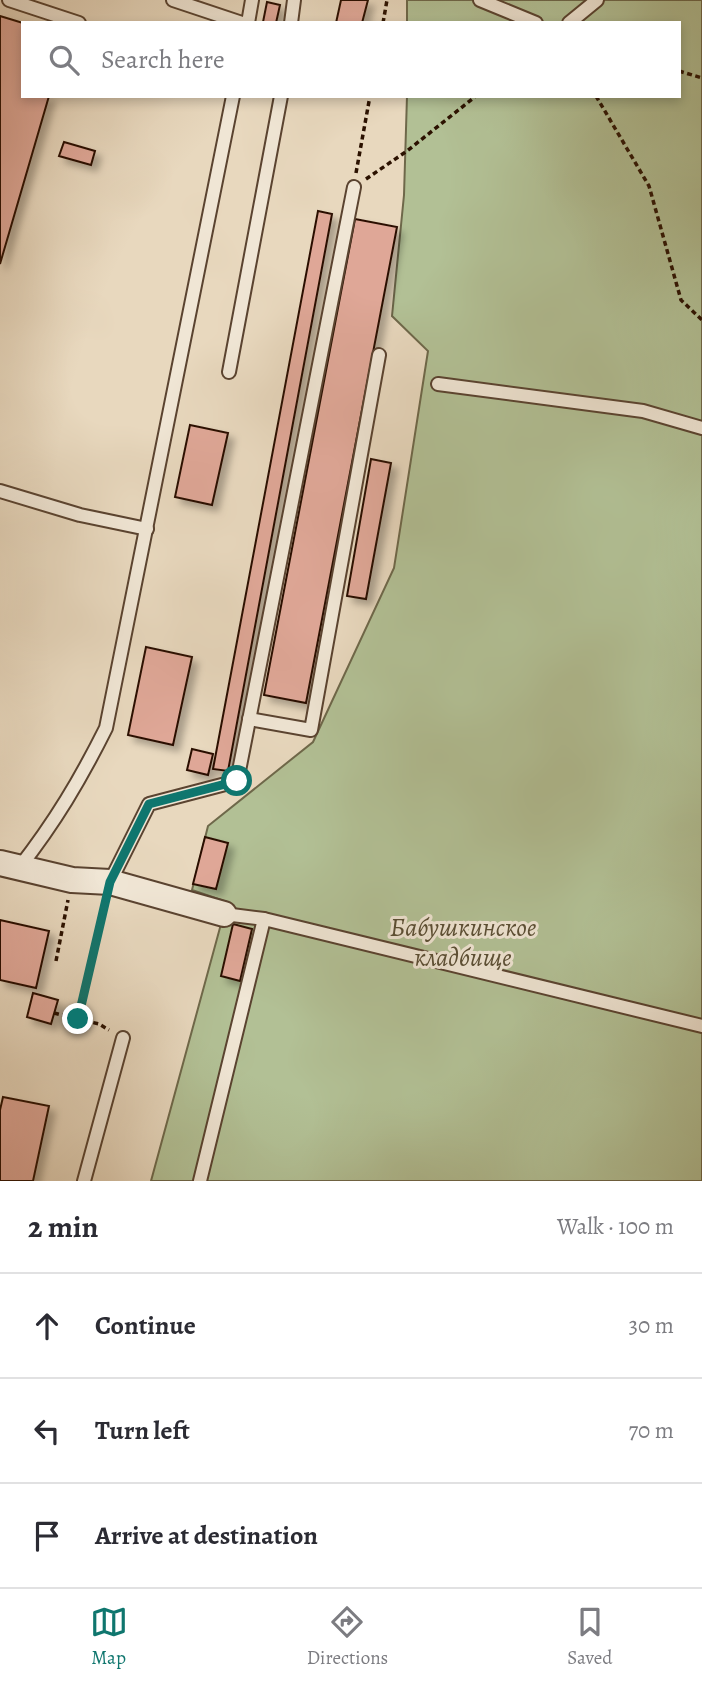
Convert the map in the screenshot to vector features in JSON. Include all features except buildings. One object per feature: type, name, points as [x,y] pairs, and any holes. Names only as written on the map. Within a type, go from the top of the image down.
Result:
[{"type":"street","points":[[9,865],[72,880],[110,882],[224,914]]},
{"type":"lane","points":[[9,0],[73,21]]},
{"type":"lane","points":[[173,0],[236,21]]},
{"type":"lane","points":[[248,21],[253,0]]},
{"type":"lane","points":[[291,21],[294,0]]},
{"type":"lane","points":[[480,0],[531,21]]},
{"type":"lane","points":[[571,21],[597,0]]},
{"type":"lane","points":[[9,865],[44,836],[75,789],[106,729],[233,98]]},
{"type":"lane","points":[[229,372],[281,98]]},
{"type":"lane","points":[[110,882],[149,804],[237,781],[354,187]]},
{"type":"lane","points":[[249,719],[311,730],[379,355]]},
{"type":"lane","points":[[438,384],[643,411],[702,428]]},
{"type":"lane","points":[[0,491],[80,515],[147,529]]},
{"type":"lane","points":[[224,914],[264,919],[702,1026]]},
{"type":"lane","points":[[200,1181],[264,919]]},
{"type":"lane","points":[[84,1181],[123,1038]]},
{"type":"path","points":[[383,21],[387,0]]},
{"type":"path","points":[[681,72],[702,78]]},
{"type":"path","points":[[354,187],[370,98]]},
{"type":"path","points":[[354,187],[407,151],[473,98]]},
{"type":"path","points":[[597,98],[649,186],[681,300],[702,320]]},
{"type":"path","points":[[56,961],[72,880]]},
{"type":"path","points":[[78,1019],[110,882]]},
{"type":"path","points":[[54,1013],[99,1024],[123,1038]]},
{"type":"green space","name":"Бабушкинское кладбище","points":[[407,0],[702,0],[702,1181],[151,1181],[227,902],[192,890],[208,826],[313,742],[394,568],[428,351],[392,316],[404,195],[407,98],[681,98],[681,21],[407,21]]},
{"type":"route","points":[[78,1019],[110,882],[149,804],[237,781]]}]
